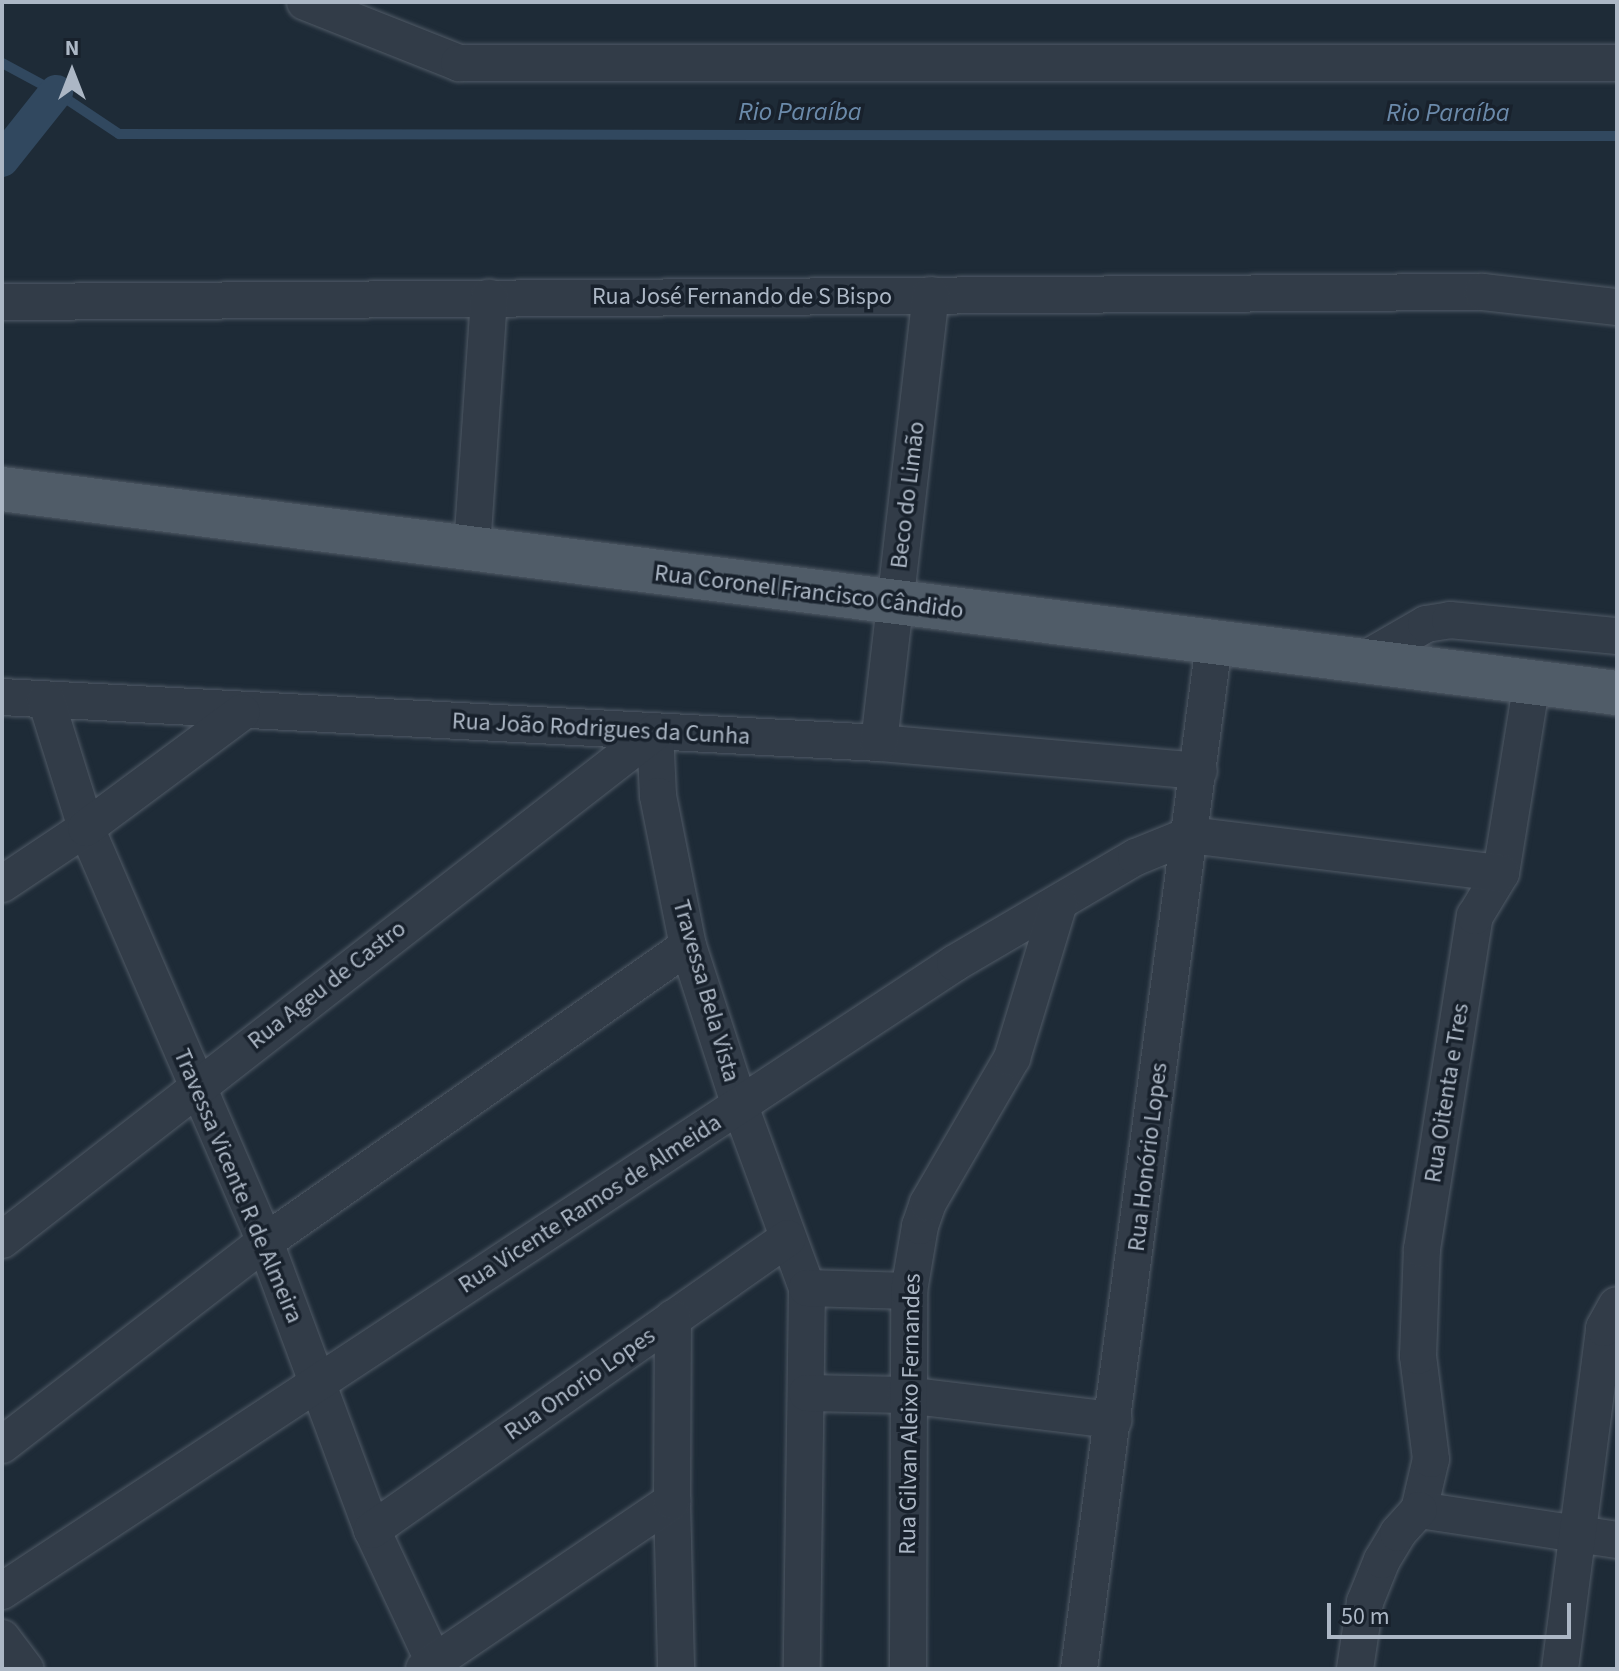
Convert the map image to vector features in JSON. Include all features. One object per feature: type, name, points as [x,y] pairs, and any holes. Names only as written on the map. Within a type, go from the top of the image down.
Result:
[{"type":"main road","name":"Rua Coronel Francisco Cândido","points":[[2,489],[1617,693]]},
{"type":"street","points":[[305,2],[459,63],[1617,63]]},
{"type":"street","name":"Rua José Fernando de S Bispo","points":[[2,302],[1483,292],[1617,307]]},
{"type":"street","name":"Beco do Limão","points":[[879,743],[931,295]]},
{"type":"street","points":[[472,548],[489,298]]},
{"type":"street","points":[[1360,662],[1426,624],[1450,620],[1617,636]]},
{"type":"street","name":"Rua Honório Lopes","points":[[1079,1669],[1214,644]]},
{"type":"street","name":"Rua Oitenta e Tres","points":[[1419,1510],[1431,1459],[1418,1356],[1422,1249],[1475,916],[1501,873],[1532,682]]},
{"type":"street","name":"Rua João Rodrigues da Cunha","points":[[2,697],[242,712],[879,743],[1199,771]]},
{"type":"street","name":"Travessa Vicente R de Almeira","points":[[46,700],[86,828],[265,1242],[372,1530],[432,1667]]},
{"type":"street","points":[[2,884],[86,828],[242,712]]},
{"type":"street","name":"Travessa Bela Vista","points":[[655,732],[658,796],[688,946],[740,1106],[807,1288],[802,1669]]},
{"type":"street","name":"Rua Ageu de Castro","points":[[2,1240],[655,732]]},
{"type":"street","points":[[1190,835],[1501,873]]},
{"type":"street","name":"Rua Vicente Ramos de Almeida","points":[[2,1591],[955,963],[1136,857],[1190,835]]},
{"type":"street","name":"Rua Gilvan Aleixo Fernandes","points":[[908,1669],[906,1395],[909,1291],[928,1203],[1012,1058],[1059,903]]},
{"type":"street","points":[[2,1445],[265,1242],[688,946]]},
{"type":"street","name":"Rua Onorio Lopes","points":[[372,1530],[788,1238]]},
{"type":"street","points":[[807,1288],[909,1291]]},
{"type":"street","points":[[1560,1669],[1604,1328],[1617,1305]]},
{"type":"street","points":[[673,1318],[672,1501],[676,1669]]},
{"type":"street","points":[[807,1393],[906,1395],[1114,1420]]},
{"type":"street","points":[[432,1667],[672,1501]]},
{"type":"street","points":[[1355,1669],[1365,1602],[1376,1574],[1398,1533],[1419,1510],[1617,1540]]},
{"type":"street","points":[[2,1638],[25,1669]]},
{"type":"waterway","name":"Rio Paraíba","points":[[2,63],[56,92],[119,134],[1617,136]]},
{"type":"waterway","points":[[2,160],[56,92]]}]
